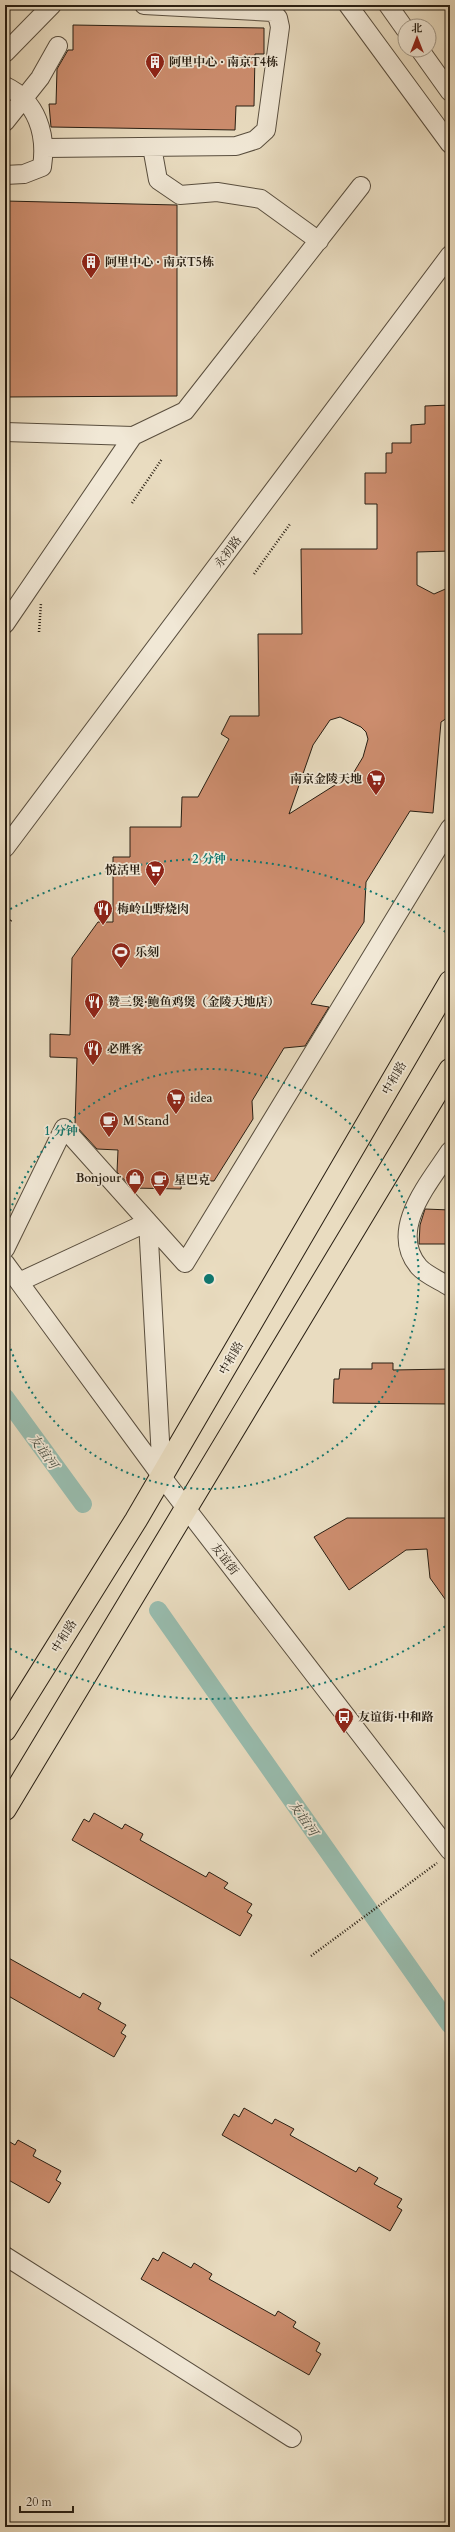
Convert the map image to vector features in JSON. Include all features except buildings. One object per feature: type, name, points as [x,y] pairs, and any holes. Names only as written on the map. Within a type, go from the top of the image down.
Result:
[{"type":"main road","name":"中和路","points":[[5,1730],[162,1476],[450,982]]},
{"type":"main road","points":[[5,1809],[450,1070]]},
{"type":"street","points":[[5,53],[52,5]]},
{"type":"street","points":[[45,148],[236,146],[255,140],[266,130],[272,102],[280,27],[278,18],[273,12],[144,5]]},
{"type":"street","points":[[348,5],[450,144]]},
{"type":"street","points":[[388,5],[397,18]]},
{"type":"street","points":[[5,122],[25,99],[58,46]]},
{"type":"street","points":[[426,58],[450,92]]},
{"type":"street","points":[[5,86],[25,99],[39,123],[45,148],[42,167],[24,174],[5,175]]},
{"type":"street","points":[[152,147],[158,180],[180,195],[217,192],[261,199],[319,241]]},
{"type":"street","points":[[5,432],[133,436],[185,411],[361,186]]},
{"type":"street","name":"永初路","points":[[5,848],[450,255]]},
{"type":"street","points":[[5,624],[133,436]]},
{"type":"street","points":[[5,1249],[64,1128],[185,1263],[450,828]]},
{"type":"street","points":[[450,1151],[443,1175],[415,1206],[408,1228],[408,1248],[419,1267],[450,1287]]},
{"type":"street","points":[[19,1282],[148,1222],[162,1476]]},
{"type":"street","name":"友谊街","points":[[5,1263],[444,1856]]},
{"type":"street","points":[[5,2256],[292,2438]]},
{"type":"path","points":[[132,503],[162,459]]},
{"type":"path","points":[[254,574],[290,524]]},
{"type":"path","points":[[39,632],[41,598]]},
{"type":"path","points":[[5,928],[12,918]]},
{"type":"path","points":[[311,1956],[444,1856]]},
{"type":"waterway","name":"友谊河","points":[[5,1397],[83,1504]]},
{"type":"waterway","name":"友谊河","points":[[158,1610],[450,2025]]},
{"type":"place","name":"阿里中心 · 南京T4栋","points":[[155,79]]},
{"type":"place","name":"阿里中心 · 南京T5栋","points":[[91,279]]},
{"type":"place","name":"南京金陵天地","points":[[376,796]]},
{"type":"place","name":"悦活里","points":[[155,887]]},
{"type":"place","name":"梅岭山野烧肉","points":[[103,926]]},
{"type":"place","name":"乐刻","points":[[121,969]]},
{"type":"place","name":"赞三煲·鲍鱼鸡煲（金陵天地店）","points":[[94,1019]]},
{"type":"place","name":"必胜客","points":[[93,1066]]},
{"type":"place","name":"idea","points":[[176,1115]]},
{"type":"place","name":"M Stand","points":[[109,1138]]},
{"type":"place","name":"Bonjour","points":[[135,1195]]},
{"type":"place","name":"星巴克","points":[[160,1197]]},
{"type":"place","name":"友谊街·中和路","points":[[344,1734]]}]
